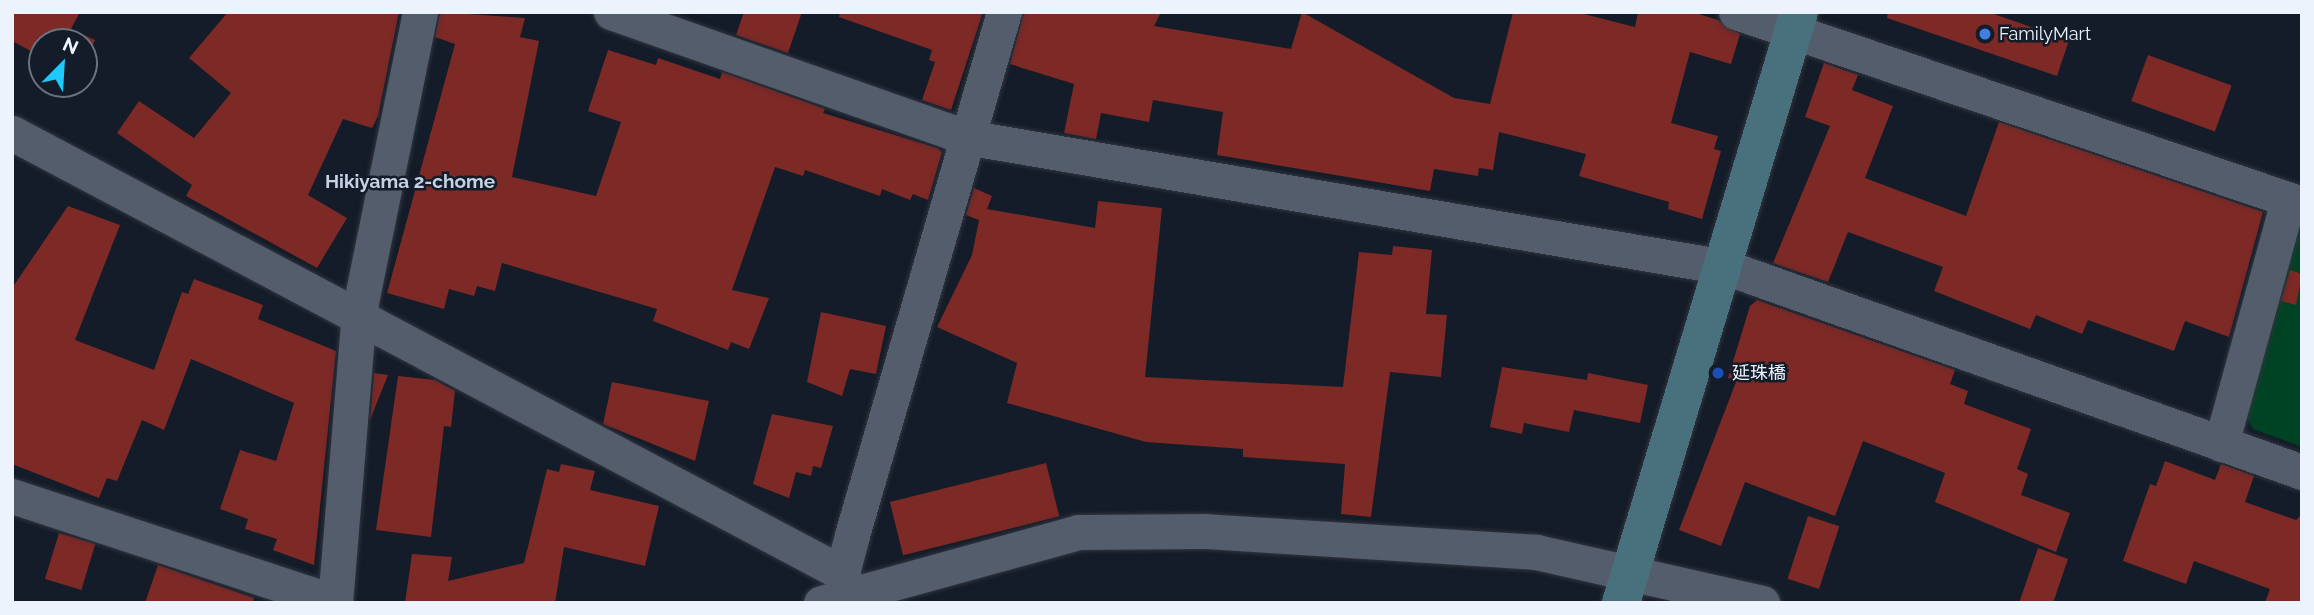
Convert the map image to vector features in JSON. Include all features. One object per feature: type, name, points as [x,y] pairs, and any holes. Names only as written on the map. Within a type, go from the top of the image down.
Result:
[{"type":"street","points":[[12,496],[335,602],[359,312],[420,12]]},
{"type":"street","points":[[611,12],[672,21],[966,138],[1725,267],[2302,472]]},
{"type":"street","points":[[838,590],[1004,12]]},
{"type":"street","points":[[1736,12],[1797,20],[2295,202],[2221,444]]},
{"type":"street","points":[[1626,590],[1797,20]]},
{"type":"street","points":[[12,133],[359,312],[838,590],[1078,532],[1204,531],[1536,552],[1626,590],[1762,603]]},
{"type":"green space","points":[[2302,223],[2302,447],[2253,429],[2245,414],[2292,226]]},
{"type":"building","points":[[12,12],[80,12],[72,28],[28,28],[28,50],[12,41]]},
{"type":"building","points":[[228,12],[399,12],[378,116],[372,128],[343,119],[308,195],[347,218],[317,268],[186,196],[192,185],[117,133],[139,101],[194,138],[231,93],[189,58]]},
{"type":"building","points":[[440,12],[525,18],[520,37],[539,41],[512,177],[596,196],[621,122],[588,111],[608,50],[656,65],[658,58],[720,79],[722,72],[825,109],[823,113],[937,148],[942,152],[928,200],[913,194],[910,200],[882,189],[880,196],[805,170],[803,176],[775,167],[732,290],[769,298],[749,349],[731,342],[728,350],[653,321],[657,309],[502,263],[495,291],[477,286],[474,296],[449,289],[444,309],[387,293],[455,44],[435,37]]},
{"type":"building","points":[[744,12],[802,12],[788,53],[736,35]]},
{"type":"building","points":[[840,12],[983,12],[951,110],[922,100],[935,62],[929,60],[932,50],[839,17]]},
{"type":"building","points":[[1024,12],[1161,12],[1154,26],[1291,49],[1302,12],[1454,98],[1490,104],[1513,12],[1576,12],[1635,27],[1638,12],[1692,12],[1718,20],[1740,34],[1731,64],[1690,52],[1671,123],[1718,136],[1714,149],[1721,151],[1702,219],[1668,209],[1669,202],[1579,176],[1586,154],[1499,132],[1493,170],[1479,168],[1478,176],[1434,169],[1430,191],[1217,155],[1223,112],[1153,100],[1149,122],[1101,113],[1096,139],[1064,133],[1074,84],[1010,64]]},
{"type":"building","points":[[1888,12],[1988,12],[2069,40],[2057,76],[1887,18]]},
{"type":"building","points":[[2148,55],[2232,85],[2215,131],[2131,101]]},
{"type":"building","points":[[1824,63],[1858,75],[1852,90],[1893,106],[1865,178],[1966,216],[1999,122],[2263,212],[2229,337],[2185,321],[2174,351],[2088,320],[2082,334],[2036,315],[2030,329],[1934,291],[1943,267],[1848,232],[1828,282],[1773,263],[1830,126],[1805,117]]},
{"type":"building","points":[[974,188],[992,196],[987,209],[1095,228],[1098,201],[1162,208],[1145,377],[1343,387],[1359,252],[1392,255],[1393,246],[1432,250],[1426,314],[1447,315],[1441,377],[1390,372],[1371,517],[1341,514],[1345,464],[1243,457],[1243,449],[1146,442],[1007,403],[1017,363],[937,327],[972,255],[979,220],[966,215]]},
{"type":"building","points":[[68,206],[120,225],[75,340],[154,370],[182,292],[188,294],[194,279],[263,305],[258,319],[336,351],[314,565],[273,550],[277,539],[245,529],[248,519],[220,509],[240,450],[276,461],[294,403],[191,359],[164,430],[142,420],[117,481],[107,478],[99,498],[12,464],[12,288]]},
{"type":"building","points":[[2290,270],[2302,274],[2296,305],[2281,301]]},
{"type":"building","points":[[1757,300],[1955,370],[1950,384],[1968,391],[1964,404],[2031,429],[2017,469],[2028,474],[2021,495],[2070,513],[2056,552],[1935,502],[1945,473],[1863,441],[1835,516],[1745,482],[1721,546],[1679,530],[1736,382],[1728,378],[1750,306]]},
{"type":"building","points":[[821,312],[886,326],[876,374],[850,369],[842,396],[807,382]]},
{"type":"building","points":[[1502,367],[1587,380],[1588,373],[1648,385],[1640,423],[1574,410],[1569,432],[1524,423],[1522,434],[1490,427]]},
{"type":"building","points":[[374,373],[388,375],[370,420]]},
{"type":"building","points":[[398,376],[435,380],[455,391],[451,427],[444,426],[431,537],[376,530]]},
{"type":"building","points":[[612,382],[709,401],[695,461],[603,424]]},
{"type":"building","points":[[772,414],[833,426],[821,468],[813,466],[811,476],[796,472],[789,498],[753,484]]},
{"type":"building","points":[[2165,461],[2215,480],[2221,464],[2254,476],[2245,502],[2296,520],[2302,514],[2302,603],[2265,603],[2270,589],[2194,561],[2186,584],[2123,561],[2150,484],[2156,486]]},
{"type":"building","points":[[1046,463],[1059,516],[903,555],[890,502]]},
{"type":"building","points":[[561,464],[595,471],[590,490],[659,506],[645,566],[564,547],[555,603],[405,603],[412,554],[452,557],[448,581],[524,563],[547,469],[559,472]]},
{"type":"building","points":[[1808,516],[1839,526],[1819,589],[1788,579]]},
{"type":"building","points":[[59,533],[95,544],[81,590],[45,579]]},
{"type":"building","points":[[2038,548],[2068,559],[2053,603],[2019,603]]},
{"type":"building","points":[[158,565],[254,598],[253,603],[145,603]]},
{"type":"place","name":"FamilyMart","points":[[1985,34]]},
{"type":"place","name":"延珠橋","points":[[1718,373]]},
{"type":"district","name":"Hikiyama 2-chome","points":[[410,182]]}]
